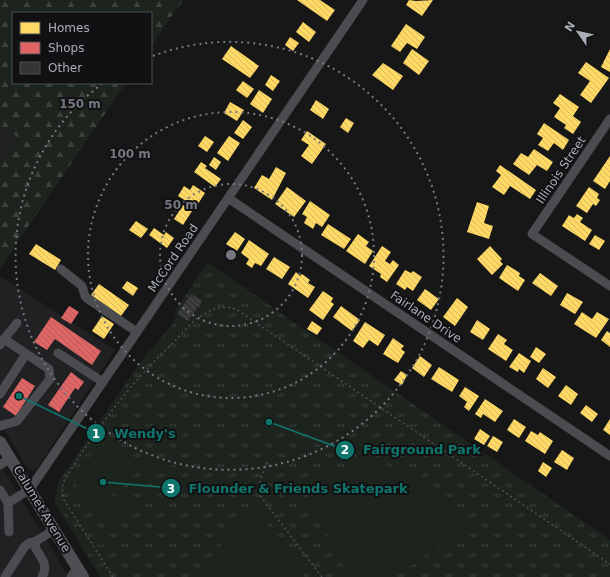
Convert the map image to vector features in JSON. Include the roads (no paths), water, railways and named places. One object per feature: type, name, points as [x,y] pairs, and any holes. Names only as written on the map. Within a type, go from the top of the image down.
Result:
[{"type":"main road","name":"Calumet Avenue","points":[[0,442],[5,461],[30,489],[77,574]]},
{"type":"street","name":"McCord Road","points":[[30,489],[228,198],[359,1]]},
{"type":"street","name":"Illinois Street","points":[[610,119],[532,234],[610,286]]},
{"type":"street","name":"Fairlane Drive","points":[[228,198],[610,456]]},
{"type":"street","points":[[61,269],[82,286],[85,296],[88,299],[137,332]]},
{"type":"street","points":[[0,426],[17,421],[50,380],[49,369],[26,354],[2,342],[17,323]]},
{"type":"street","points":[[58,353],[103,382]]},
{"type":"street","points":[[0,394],[26,354]]},
{"type":"street","points":[[8,503],[30,489]]},
{"type":"street","points":[[0,490],[8,503],[9,532]]},
{"type":"street","points":[[6,577],[29,542],[36,541],[54,530]]},
{"type":"street","points":[[36,541],[35,547],[45,564],[45,570],[42,577]]},
{"type":"place","name":"Wendy's","points":[[19,396]]},
{"type":"place","name":"Fairground Park","points":[[269,422]]},
{"type":"place","name":"Flounder & Friends Skatepark","points":[[103,482]]}]
